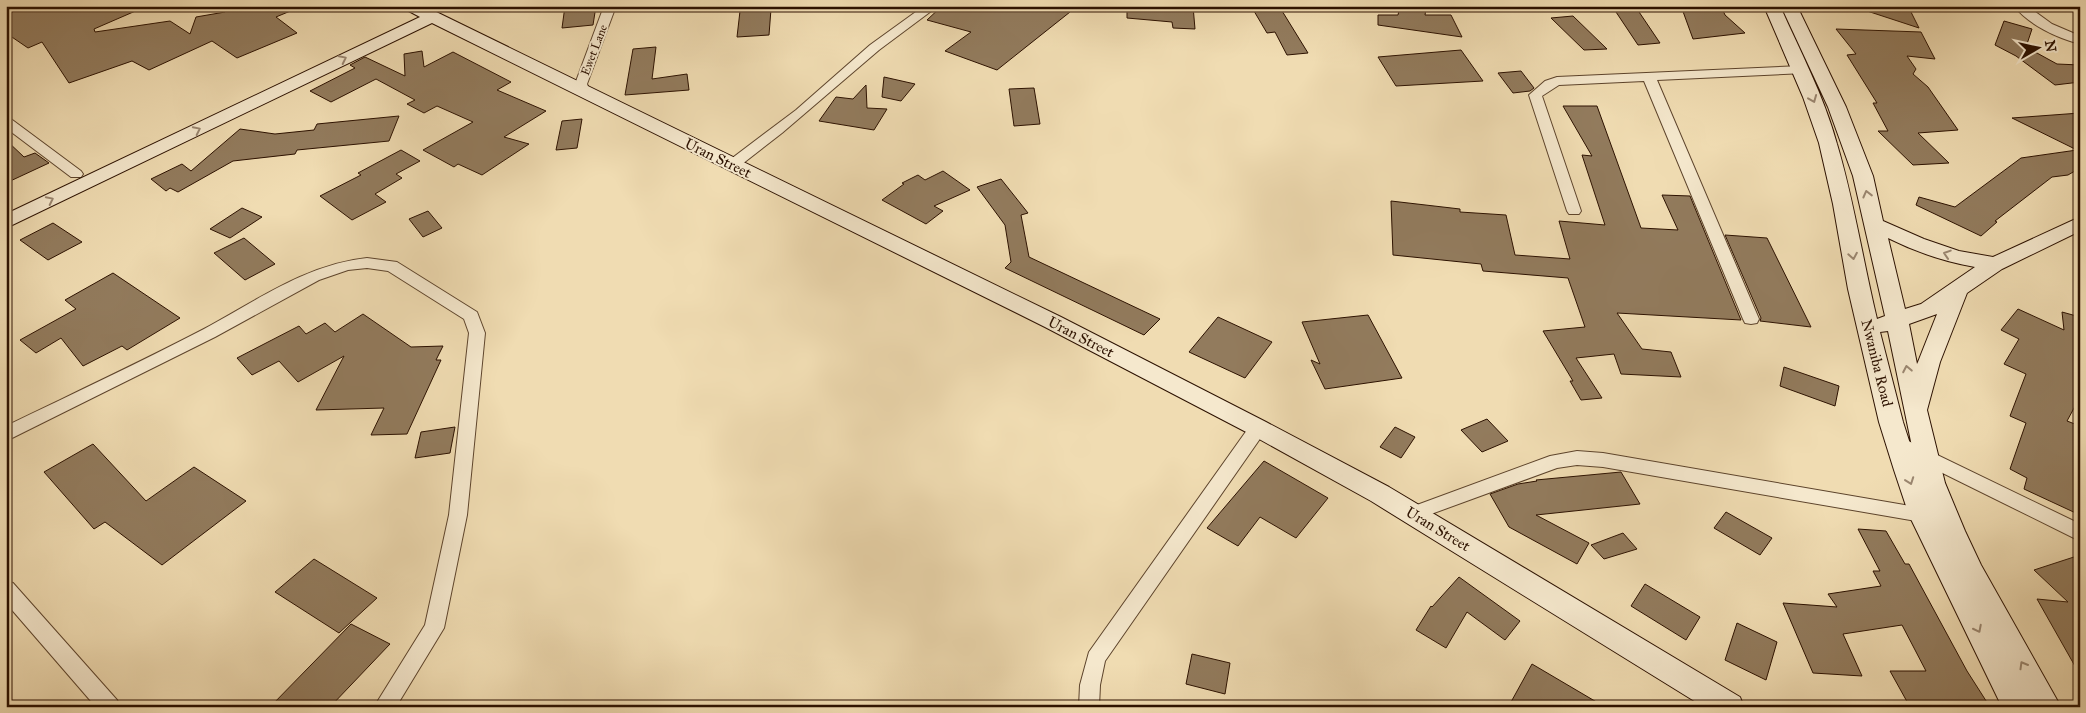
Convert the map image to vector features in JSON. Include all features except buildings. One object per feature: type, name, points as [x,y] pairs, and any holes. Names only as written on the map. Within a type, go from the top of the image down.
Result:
[{"type":"street","name":"Ewet Lane","points":[[585,94],[581,84],[610,6]]},
{"type":"street","points":[[732,165],[821,95],[850,66],[891,34],[932,6]]},
{"type":"street","name":"Nwaniba Road","points":[[1772,6],[1801,70],[1828,143],[1843,204],[1859,290],[1869,330],[1898,443],[1922,514],[2017,707]]},
{"type":"street","points":[[1789,6],[1837,107],[1863,176],[1897,321],[1925,456],[1946,516],[1971,572],[2047,707]]},
{"type":"street","points":[[2020,6],[2040,22],[2060,33],[2080,40]]},
{"type":"street","name":"Uran Street","points":[[420,11],[585,94],[1053,322],[1258,428],[1380,494],[1730,707]]},
{"type":"street","points":[[6,207],[420,11]]},
{"type":"street","points":[[6,222],[420,11]]},
{"type":"street","points":[[1574,211],[1535,95],[1549,84],[1557,81],[1801,70]]},
{"type":"street","points":[[1649,77],[1752,319]]},
{"type":"street","points":[[6,122],[76,174]]},
{"type":"street","points":[[1874,224],[1917,244],[1956,257],[1994,264]]},
{"type":"street","points":[[1869,330],[1929,309],[1994,264],[2080,224]]},
{"type":"street","points":[[6,434],[209,333],[314,276],[346,265],[367,263],[392,266],[471,316],[477,333],[458,515],[434,628],[384,707]]},
{"type":"street","points":[[1916,412],[1929,362],[1958,289]]},
{"type":"street","points":[[1089,707],[1090,685],[1096,658],[1258,428]]},
{"type":"street","points":[[1898,443],[2080,533]]},
{"type":"street","points":[[1412,514],[1556,461],[1578,458],[1603,460],[1922,514]]},
{"type":"street","points":[[6,589],[110,707]]}]
